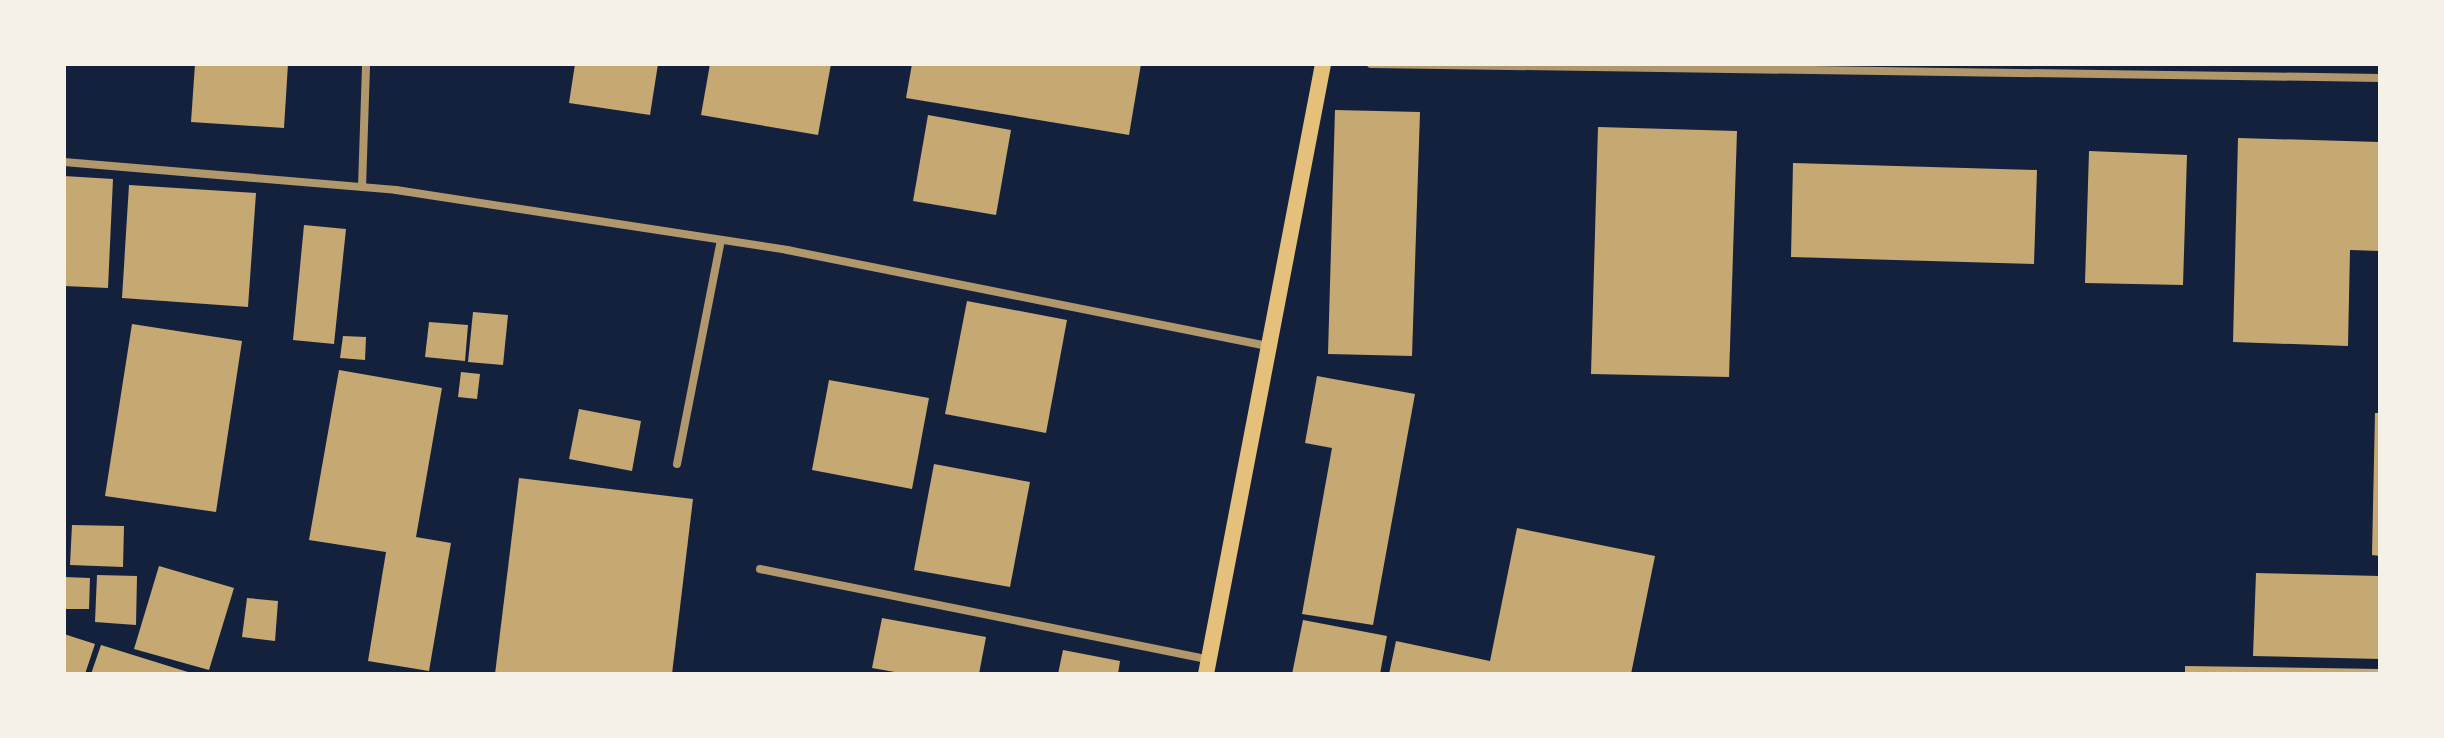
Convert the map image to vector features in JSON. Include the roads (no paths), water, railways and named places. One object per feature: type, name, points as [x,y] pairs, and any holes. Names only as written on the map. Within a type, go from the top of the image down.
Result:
[{"type":"main road","points":[[1208,666],[1272,347],[1323,64]]},
{"type":"street","points":[[362,187],[366,64]]},
{"type":"street","points":[[1371,64],[2380,78]]},
{"type":"street","points":[[64,162],[362,187],[721,240],[1010,292],[1272,347]]},
{"type":"street","points":[[677,464],[721,240]]},
{"type":"street","points":[[760,569],[1208,666]]}]
